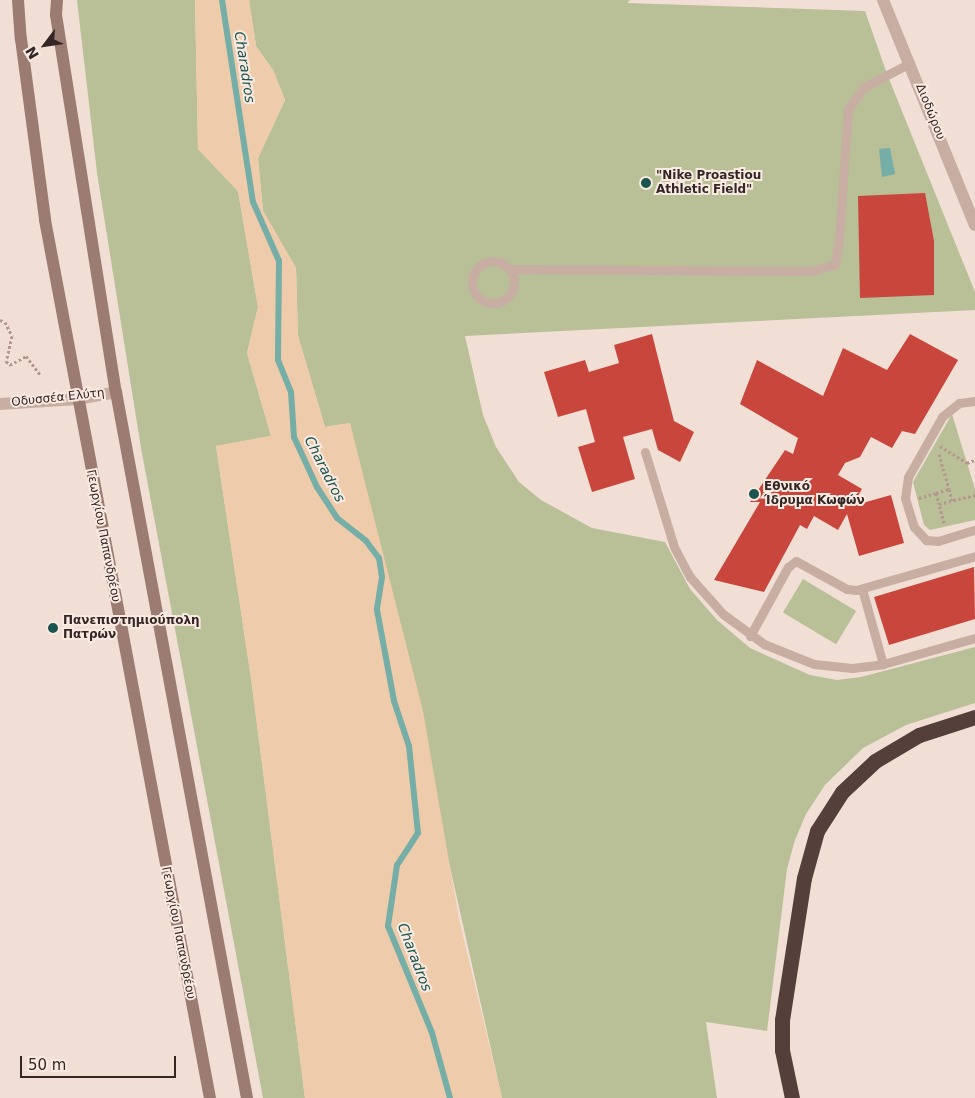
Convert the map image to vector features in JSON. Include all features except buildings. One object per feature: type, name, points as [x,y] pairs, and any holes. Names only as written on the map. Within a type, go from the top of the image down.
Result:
[{"type":"highway","points":[[792,1098],[782,1050],[782,1020],[804,878],[817,831],[842,792],[875,762],[919,735],[975,717]]},
{"type":"main road","name":"Γεωργίου Παπανδρέου","points":[[18,0],[21,39],[46,220],[77,399],[210,1098]]},
{"type":"main road","points":[[57,0],[56,15],[116,392],[247,1098]]},
{"type":"street","name":"Διοδώρου","points":[[883,0],[975,225]]},
{"type":"street","name":"Οδυσσέα Ελύτη","points":[[0,404],[77,399],[116,392]]},
{"type":"lane","points":[[509,269],[513,288],[506,299],[486,302],[475,294],[473,273],[483,263],[497,261],[509,269],[811,271],[834,264],[839,246],[848,109],[864,87],[910,63]]},
{"type":"lane","points":[[975,401],[959,403],[942,417],[908,477],[906,501],[912,524],[923,538],[934,542],[975,530]]},
{"type":"lane","points":[[645,452],[674,547],[686,570],[712,604],[750,636],[777,651],[814,664],[852,668],[883,664],[975,638]]},
{"type":"lane","points":[[750,636],[788,567],[796,561],[847,589],[862,589],[975,556]]},
{"type":"lane","points":[[862,589],[883,664]]},
{"type":"path","points":[[0,320],[5,322],[12,336],[6,360],[10,365],[26,356],[41,376]]},
{"type":"path","points":[[952,501],[936,443],[967,462],[975,460]]},
{"type":"path","points":[[906,501],[949,489]]},
{"type":"path","points":[[936,493],[948,538]]},
{"type":"path","points":[[939,504],[975,495]]},
{"type":"green space","points":[[77,0],[195,0],[198,149],[238,191],[258,307],[247,353],[271,436],[216,446],[251,678],[305,1098],[263,1098],[141,448],[97,173]]},
{"type":"green space","points":[[249,0],[630,0],[627,3],[865,11],[887,74],[975,292],[975,310],[465,336],[483,415],[496,447],[519,482],[541,500],[592,528],[665,542],[690,589],[717,620],[750,648],[810,675],[837,680],[861,677],[975,647],[975,703],[906,725],[863,748],[825,785],[806,814],[795,840],[787,869],[767,1031],[706,1022],[717,1098],[502,1098],[350,423],[325,427],[298,336],[296,268],[263,211],[258,158],[285,100],[273,70],[256,46]]},
{"type":"green space","points":[[952,414],[975,489],[975,520],[930,530],[924,525],[913,482]]},
{"type":"green space","points":[[803,579],[856,611],[836,644],[783,612]]},
{"type":"sand","points":[[195,0],[249,0],[256,46],[273,70],[285,100],[258,158],[263,211],[296,268],[298,336],[325,427],[350,423],[423,711],[459,919],[502,1098],[305,1098],[251,678],[216,446],[271,436],[247,353],[258,307],[238,191],[198,149]]},
{"type":"water","points":[[890,148],[895,174],[882,177],[879,149]]},
{"type":"waterway","name":"Charadros","points":[[222,0],[253,202],[279,261],[278,360],[291,392],[294,437],[317,487],[337,518],[366,541],[379,558],[382,577],[377,610],[394,701],[409,746],[418,833],[397,865],[388,926],[432,1033],[450,1098]]},
{"type":"place","name":"\"Nike Proastiou Athletic Field\"","points":[[646,183]]},
{"type":"place","name":"Εθνικό Ίδρυμα Κωφών","points":[[754,494]]},
{"type":"place","name":"Πανεπιστημιούπολη Πατρών","points":[[53,628]]}]
